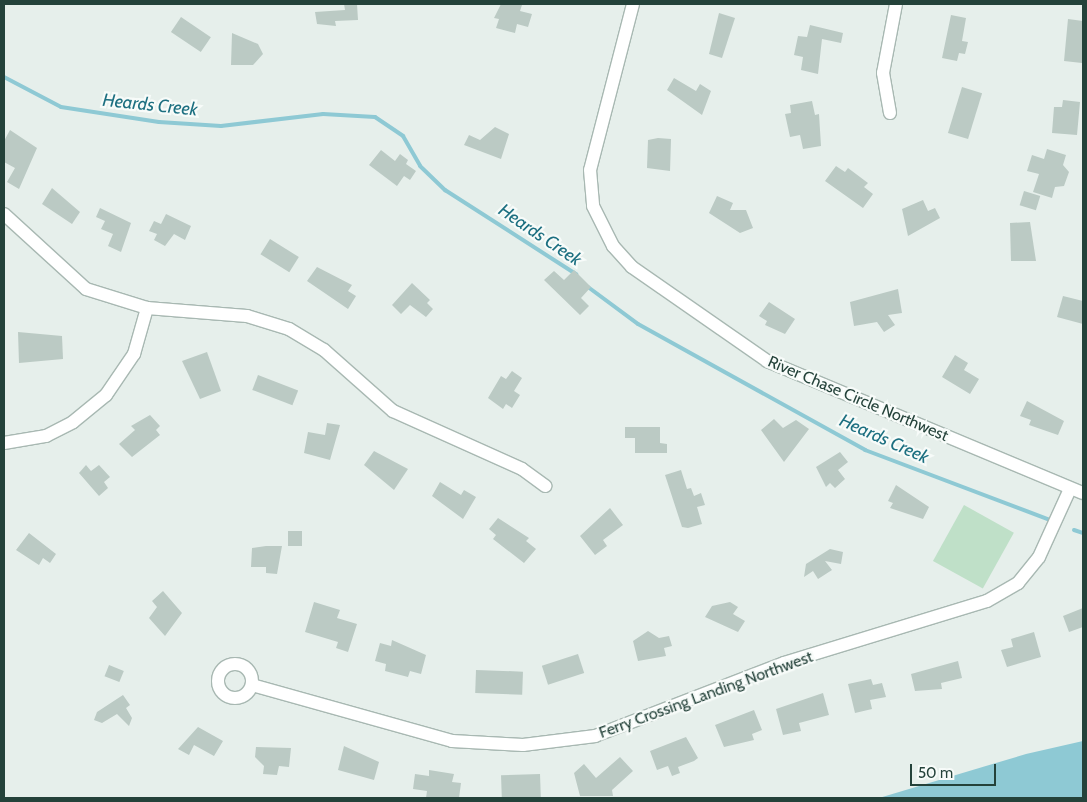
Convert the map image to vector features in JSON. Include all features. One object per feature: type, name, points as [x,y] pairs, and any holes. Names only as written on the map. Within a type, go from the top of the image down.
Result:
[{"type":"street","name":"River Chase Circle Northwest","points":[[633,4],[590,170],[593,206],[613,246],[632,267],[767,361],[1083,493]]},
{"type":"street","points":[[890,113],[883,73],[896,4]]},
{"type":"street","points":[[4,214],[86,289],[146,308],[247,316],[289,329],[324,350],[393,411],[522,469],[545,486]]},
{"type":"street","points":[[4,443],[46,436],[95,405],[126,370],[146,308]]},
{"type":"street","name":"Ferry Crossing Landing Northwest","points":[[252,685],[452,741],[523,745],[596,736],[784,662],[988,601],[1018,582],[1052,533],[1070,488]]},
{"type":"green space","points":[[964,505],[1014,533],[983,589],[933,561]]},
{"type":"water","points":[[1083,741],[1083,798],[879,798],[1026,754]]},
{"type":"building","points":[[344,4],[357,4],[358,20],[335,21],[336,26],[317,24],[315,12],[345,10]]},
{"type":"building","points":[[501,4],[522,5],[520,11],[532,14],[528,27],[517,24],[515,33],[496,28],[499,19],[494,18]]},
{"type":"building","points":[[719,13],[735,18],[722,58],[709,54]]},
{"type":"building","points":[[951,15],[966,18],[962,41],[968,42],[965,54],[959,53],[957,61],[942,58]]},
{"type":"building","points":[[181,17],[211,37],[201,52],[171,32]]},
{"type":"building","points":[[1068,19],[1083,21],[1082,63],[1064,61]]},
{"type":"building","points":[[810,25],[843,33],[841,43],[822,39],[818,74],[801,70],[803,57],[794,55],[798,36],[807,37]]},
{"type":"building","points":[[232,33],[258,44],[263,54],[253,65],[231,65]]},
{"type":"building","points":[[674,78],[696,91],[700,84],[711,91],[702,115],[667,90]]},
{"type":"building","points":[[962,87],[982,93],[968,139],[948,133]]},
{"type":"building","points":[[1063,100],[1080,102],[1077,135],[1052,133],[1054,107],[1062,107]]},
{"type":"building","points":[[812,101],[815,115],[819,114],[821,146],[803,149],[800,135],[790,137],[785,114],[791,113],[790,105]]},
{"type":"building","points":[[495,127],[509,134],[501,159],[464,145],[469,135],[480,140]]},
{"type":"building","points":[[10,130],[37,148],[19,189],[7,182],[15,168],[4,162],[4,141]]},
{"type":"building","points":[[658,138],[671,139],[670,171],[647,168],[648,140]]},
{"type":"building","points":[[1047,149],[1066,155],[1063,165],[1069,172],[1064,186],[1055,187],[1052,198],[1033,192],[1039,174],[1027,171],[1032,155],[1044,159]]},
{"type":"building","points":[[381,150],[395,161],[400,154],[408,160],[406,164],[416,171],[410,180],[404,176],[397,186],[369,165]]},
{"type":"building","points":[[836,166],[845,172],[848,168],[868,183],[864,187],[873,194],[863,208],[825,181]]},
{"type":"building","points":[[52,188],[80,212],[72,224],[42,204]]},
{"type":"building","points":[[1024,191],[1040,196],[1036,210],[1020,205]]},
{"type":"building","points":[[717,196],[733,203],[730,210],[746,210],[753,228],[740,233],[709,213]]},
{"type":"building","points":[[923,200],[928,211],[935,208],[940,218],[908,236],[902,209]]},
{"type":"building","points":[[100,208],[131,223],[121,252],[108,246],[113,234],[101,229],[105,221],[96,217]]},
{"type":"building","points":[[166,214],[191,226],[185,240],[174,234],[165,246],[154,240],[157,234],[149,231],[154,221],[161,224]]},
{"type":"building","points":[[1030,222],[1036,261],[1011,261],[1010,223]]},
{"type":"building","points":[[270,239],[299,257],[289,272],[260,254]]},
{"type":"building","points":[[317,267],[352,285],[348,291],[356,296],[348,309],[307,281]]},
{"type":"building","points":[[574,270],[591,287],[581,298],[589,306],[580,315],[544,280],[554,271],[564,280]]},
{"type":"building","points":[[412,283],[430,300],[427,303],[433,309],[426,317],[410,305],[401,314],[392,305]]},
{"type":"building","points":[[898,289],[902,313],[888,315],[895,325],[884,332],[877,322],[854,326],[850,302]]},
{"type":"building","points":[[1063,296],[1083,301],[1083,324],[1057,317]]},
{"type":"building","points":[[769,302],[795,319],[785,334],[765,325],[767,321],[759,316]]},
{"type":"building","points":[[18,332],[62,336],[63,359],[19,363]]},
{"type":"building","points":[[207,352],[221,391],[200,399],[182,361]]},
{"type":"building","points":[[955,355],[968,363],[964,370],[979,379],[970,394],[942,377]]},
{"type":"building","points":[[512,371],[522,378],[514,391],[520,395],[512,408],[506,404],[503,409],[488,398],[501,376],[506,379]]},
{"type":"building","points":[[258,375],[298,390],[292,405],[252,390]]},
{"type":"building","points":[[1027,401],[1064,421],[1058,435],[1029,425],[1031,420],[1020,416]]},
{"type":"building","points":[[150,415],[160,426],[156,430],[160,435],[132,457],[119,444],[135,430],[131,426]]},
{"type":"building","points":[[774,419],[783,428],[796,420],[809,429],[784,462],[761,430]]},
{"type":"building","points":[[327,423],[340,425],[330,460],[304,453],[308,432],[325,435]]},
{"type":"building","points":[[625,427],[660,427],[660,443],[667,444],[667,453],[635,453],[635,438],[625,438]]},
{"type":"building","points":[[374,451],[408,469],[394,490],[364,465]]},
{"type":"building","points":[[840,452],[848,462],[838,470],[845,479],[835,488],[830,483],[826,487],[816,467]]},
{"type":"building","points":[[86,465],[91,471],[99,465],[110,477],[104,482],[108,488],[99,496],[79,473]]},
{"type":"building","points":[[681,470],[687,489],[691,488],[694,496],[701,493],[705,505],[697,507],[702,524],[688,528],[682,527],[665,475]]},
{"type":"building","points":[[440,482],[461,495],[464,490],[476,497],[463,519],[432,496]]},
{"type":"building","points":[[896,485],[929,507],[923,519],[890,508],[893,503],[888,501]]},
{"type":"building","points":[[610,508],[623,525],[603,540],[607,546],[595,555],[580,536]]},
{"type":"building","points":[[498,518],[529,538],[526,541],[536,549],[524,563],[493,539],[496,535],[489,529]]},
{"type":"building","points":[[288,531],[302,531],[302,546],[288,546]]},
{"type":"building","points":[[29,533],[56,554],[50,563],[43,558],[39,565],[16,550]]},
{"type":"building","points":[[282,546],[277,574],[266,573],[266,567],[251,567],[252,548]]},
{"type":"building","points":[[830,549],[843,552],[841,564],[825,561],[832,570],[818,579],[813,571],[804,577],[806,564]]},
{"type":"building","points":[[163,591],[182,613],[165,636],[149,618],[157,607],[152,601]]},
{"type":"building","points":[[314,602],[340,610],[337,618],[357,624],[348,652],[336,648],[338,642],[305,632]]},
{"type":"building","points":[[730,602],[738,607],[733,614],[745,621],[738,632],[705,617],[712,606]]},
{"type":"building","points":[[1083,608],[1083,627],[1069,632],[1063,616]]},
{"type":"building","points":[[648,631],[659,638],[669,636],[672,646],[664,648],[666,656],[638,661],[633,641]]},
{"type":"building","points":[[1034,632],[1041,657],[1007,667],[1001,650],[1013,647],[1011,639]]},
{"type":"building","points":[[392,640],[426,655],[421,674],[410,671],[408,677],[385,671],[386,664],[375,661],[380,643],[391,646]]},
{"type":"building","points":[[578,654],[584,673],[548,685],[542,666]]},
{"type":"building","points":[[958,661],[962,678],[941,683],[942,689],[915,691],[911,674]]},
{"type":"building","points":[[109,665],[124,671],[119,682],[105,676]]},
{"type":"building","points":[[476,670],[523,672],[522,695],[475,693]]},
{"type":"building","points":[[871,679],[873,685],[882,683],[886,697],[870,700],[872,709],[855,713],[848,684]]},
{"type":"building","points":[[823,693],[829,715],[799,723],[801,731],[783,735],[776,709]]},
{"type":"building","points":[[123,695],[130,705],[126,708],[132,718],[129,726],[117,714],[102,723],[94,720],[97,712]]},
{"type":"building","points":[[754,710],[762,730],[752,734],[754,740],[724,747],[715,725]]},
{"type":"building","points":[[198,727],[223,741],[214,756],[194,745],[189,755],[178,749]]},
{"type":"building","points":[[686,737],[698,758],[678,767],[680,773],[672,776],[668,766],[657,770],[650,751]]},
{"type":"building","points":[[344,746],[379,762],[374,780],[338,770]]},
{"type":"building","points":[[256,747],[291,748],[289,767],[279,766],[277,775],[263,774],[264,766],[255,757]]},
{"type":"building","points":[[620,757],[633,771],[612,790],[613,796],[580,796],[574,773],[584,764],[596,778]]},
{"type":"building","points":[[429,770],[454,774],[452,782],[461,783],[459,798],[426,798],[427,791],[413,789],[415,774],[429,776]]},
{"type":"building","points":[[540,774],[541,797],[502,798],[501,775]]},
{"type":"waterway","name":"Heards Creek","points":[[4,77],[61,107],[159,122],[221,126],[323,114],[375,117],[403,136],[420,166],[445,190],[576,274]]},
{"type":"waterway","name":"Heards Creek","points":[[588,287],[638,324],[865,450],[1048,519]]},
{"type":"waterway","name":"Heards Creek","points":[[1074,530],[1083,533]]}]
